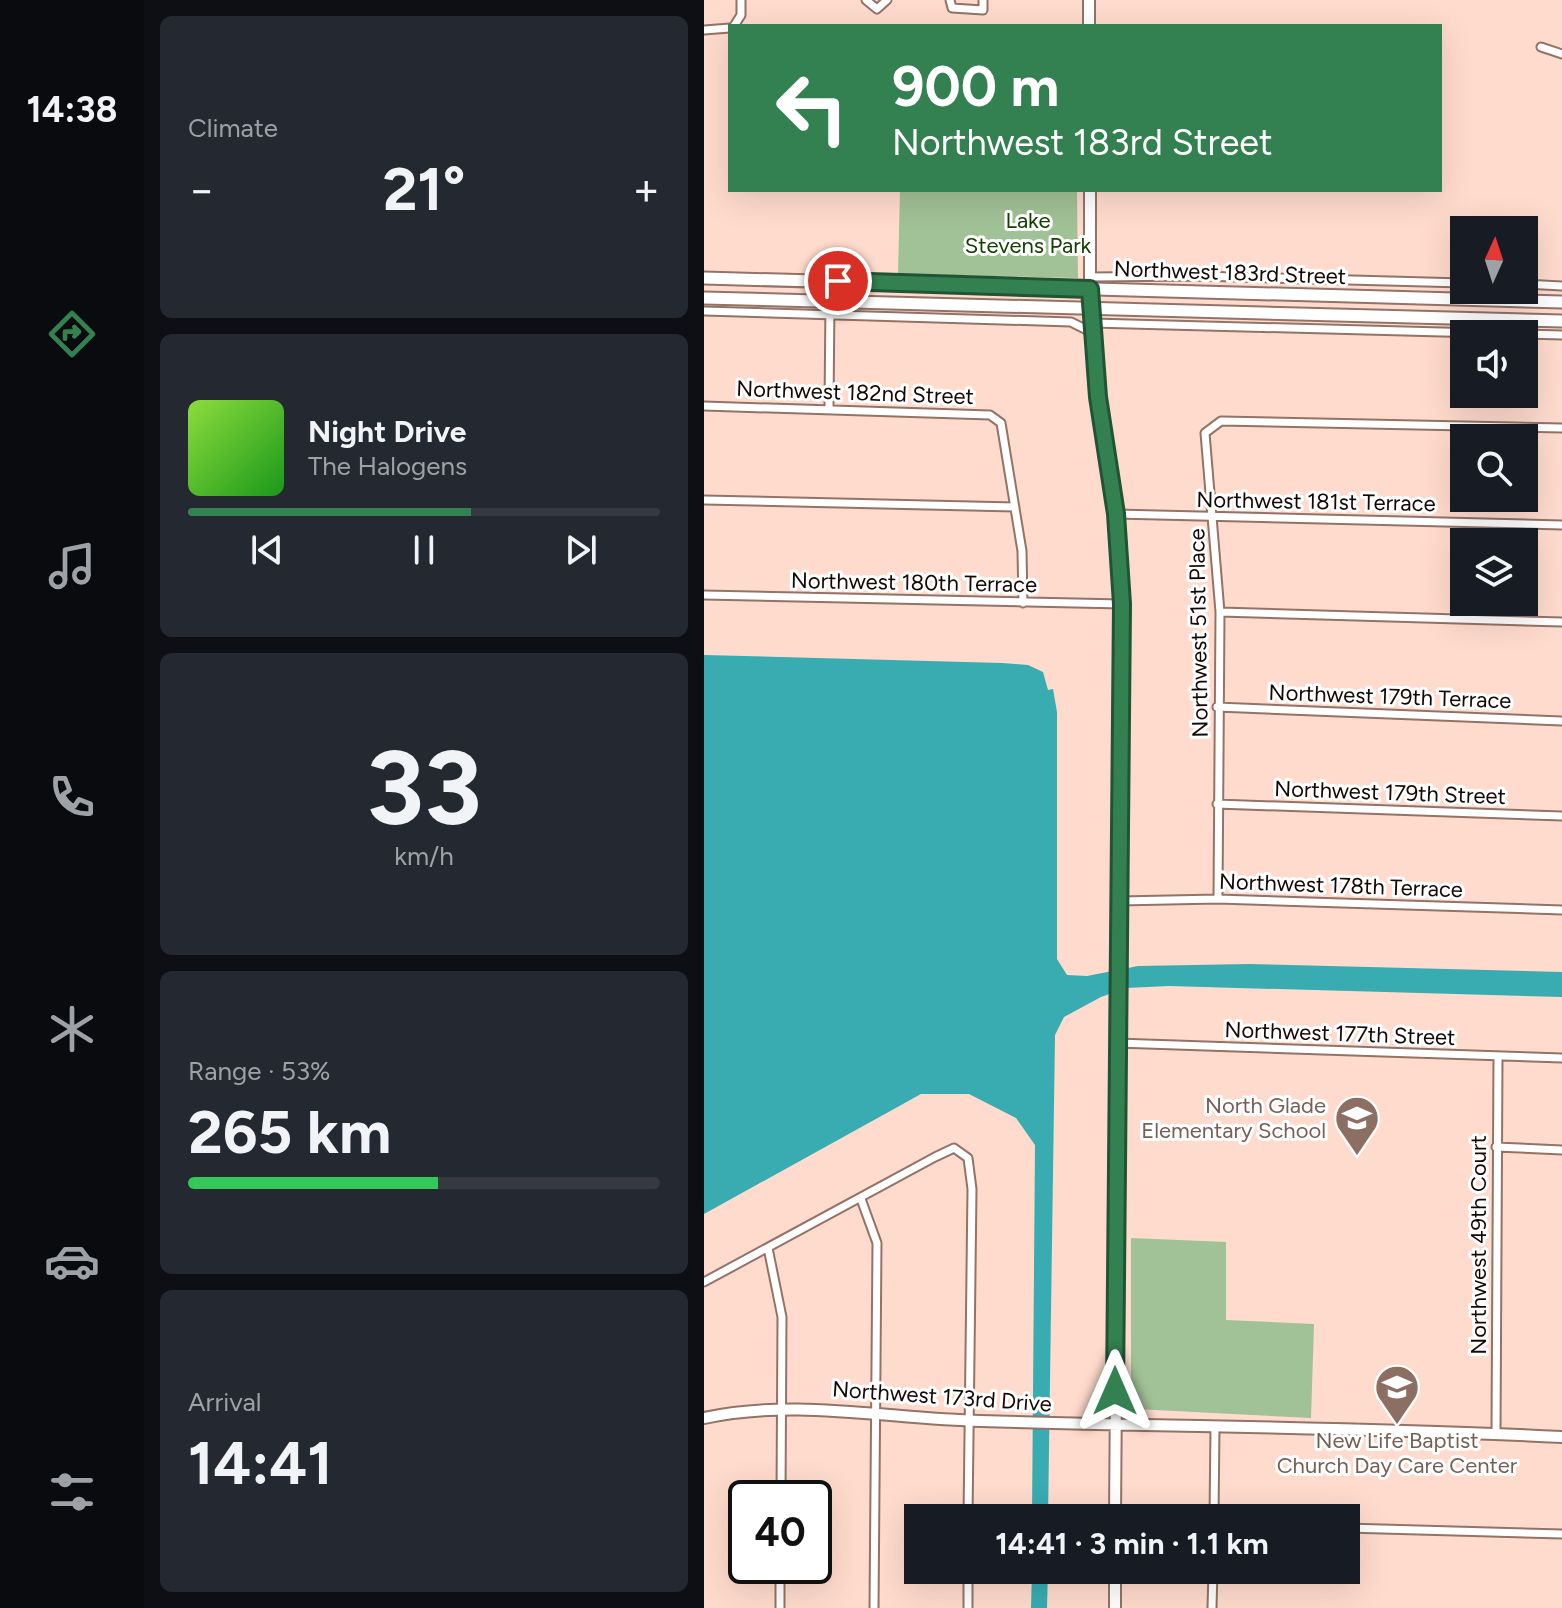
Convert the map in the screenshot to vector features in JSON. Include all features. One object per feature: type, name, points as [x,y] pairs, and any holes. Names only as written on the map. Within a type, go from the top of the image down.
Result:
[{"type":"main road","name":"Northwest 183rd Street","points":[[704,278],[1090,283],[1562,302]]},
{"type":"main road","points":[[1304,313],[1322,306],[1332,295]]},
{"type":"main road","name":"Northwest 183rd Street","points":[[704,298],[1562,321]]},
{"type":"street","points":[[735,24],[741,0]]},
{"type":"street","points":[[866,0],[877,9],[887,0]]},
{"type":"street","points":[[950,0],[952,8],[983,10],[983,0]]},
{"type":"street","points":[[1089,0],[1089,24]]},
{"type":"street","points":[[704,30],[728,27]]},
{"type":"street","points":[[1541,47],[1562,54]]},
{"type":"street","points":[[1090,192],[1090,307],[1098,397],[1116,514],[1122,604],[1115,1504]]},
{"type":"street","points":[[1090,283],[1337,279],[1450,283]]},
{"type":"street","points":[[1332,295],[1337,279]]},
{"type":"street","points":[[1538,285],[1562,286]]},
{"type":"street","points":[[829,407],[830,301]]},
{"type":"street","points":[[704,311],[1071,322],[1087,330],[1094,339]]},
{"type":"street","points":[[1092,323],[1450,332]]},
{"type":"street","points":[[1538,334],[1562,335]]},
{"type":"street","name":"Northwest 182nd Street","points":[[704,406],[829,407],[990,415],[1001,423],[1015,507]]},
{"type":"street","name":"Northwest 51st Place","points":[[1218,899],[1220,612],[1215,517],[1205,433],[1221,421],[1562,428]]},
{"type":"street","points":[[704,500],[1015,507],[1022,551],[1023,603]]},
{"type":"street","name":"Northwest 181st Terrace","points":[[1116,514],[1562,525]]},
{"type":"street","name":"Northwest 180th Terrace","points":[[704,595],[1122,604]]},
{"type":"street","points":[[1220,612],[1562,622]]},
{"type":"street","name":"Northwest 179th Terrace","points":[[1217,707],[1562,721]]},
{"type":"street","name":"Northwest 179th Street","points":[[1217,804],[1562,816]]},
{"type":"street","name":"Northwest 178th Terrace","points":[[1119,901],[1218,899],[1562,910]]},
{"type":"street","name":"Northwest 177th Street","points":[[1117,1043],[1562,1058]]},
{"type":"street","name":"Northwest 49th Court","points":[[1496,1433],[1498,1057]]},
{"type":"street","points":[[1496,1147],[1562,1150]]},
{"type":"street","points":[[704,1282],[954,1148],[968,1158],[972,1189],[968,1504]]},
{"type":"street","points":[[861,1199],[877,1243],[874,1608]]},
{"type":"street","points":[[768,1248],[782,1317],[781,1480]]},
{"type":"street","name":"Northwest 173rd Drive","points":[[704,1418],[818,1408],[969,1421],[1562,1437]]},
{"type":"street","points":[[1214,1504],[1215,1427]]},
{"type":"street","points":[[1360,1528],[1562,1534]]},
{"type":"street","points":[[780,1584],[780,1608]]},
{"type":"street","points":[[968,1584],[968,1608]]},
{"type":"street","points":[[1115,1584],[1115,1608]]},
{"type":"street","points":[[1212,1608],[1213,1584]]},
{"type":"green space","name":"Lake Stevens Park","points":[[900,192],[1077,192],[1078,278],[898,274]]},
{"type":"green space","points":[[1131,1238],[1226,1242],[1226,1320],[1314,1324],[1311,1418],[1136,1409],[1131,1402]]},
{"type":"water","points":[[704,655],[1002,663],[1028,665],[1043,672],[1048,690],[1053,689],[1057,712],[1057,959],[1067,975],[1087,976],[1138,966],[1249,964],[1562,972],[1562,997],[1169,986],[1126,988],[1101,997],[1064,1017],[1055,1035],[1048,1504],[1032,1504],[1035,1145],[1016,1118],[969,1094],[921,1094],[704,1214]]},
{"type":"water","points":[[1032,1584],[1048,1584],[1047,1608],[1031,1608]]},
{"type":"place","name":"North Glade Elementary School","points":[[1357,1157]]},
{"type":"place","name":"New Life Baptist Church Day Care Center","points":[[1397,1426]]},
{"type":"route","points":[[838,281],[1090,289],[1098,397],[1116,514],[1122,604],[1115,1391]]}]
